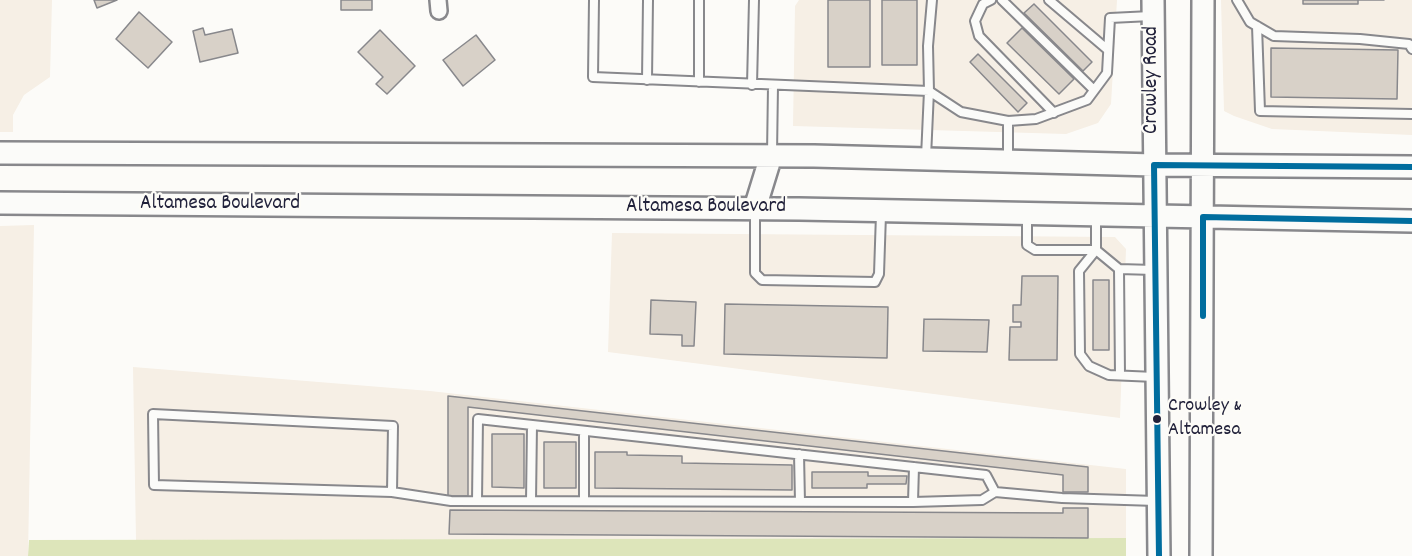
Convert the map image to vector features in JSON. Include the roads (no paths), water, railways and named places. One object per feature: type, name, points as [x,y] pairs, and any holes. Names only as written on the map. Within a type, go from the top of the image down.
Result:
[{"type":"main road","points":[[1201,556],[1203,0]]},
{"type":"main road","name":"Crowley Road","points":[[1153,8],[1159,556]]},
{"type":"main road","points":[[0,153],[771,156],[1154,165],[1412,167]]},
{"type":"main road","points":[[754,208],[771,156]]},
{"type":"main road","name":"Altamesa Boulevard","points":[[0,203],[754,208],[1412,221]]},
{"type":"lane","points":[[594,0],[593,77],[929,91],[961,112],[1008,121],[1036,119],[1087,100],[1107,73],[1110,18],[1153,8]]},
{"type":"lane","points":[[647,80],[648,0]]},
{"type":"lane","points":[[699,0],[699,82]]},
{"type":"lane","points":[[752,85],[754,0]]},
{"type":"lane","points":[[926,159],[928,46],[932,0]]},
{"type":"lane","points":[[991,0],[983,4],[975,21],[980,36],[1054,113]]},
{"type":"lane","points":[[1002,0],[1094,90]]},
{"type":"lane","points":[[1049,0],[1108,50]]},
{"type":"lane","points":[[1237,0],[1250,22],[1274,36],[1360,39],[1409,44],[1412,50]]},
{"type":"lane","points":[[1257,26],[1260,111],[1412,114]]},
{"type":"lane","points":[[771,156],[773,86]]},
{"type":"lane","points":[[1008,121],[1008,161]]},
{"type":"lane","points":[[754,208],[754,273],[762,280],[875,282],[879,274],[881,211]]},
{"type":"lane","points":[[1027,214],[1027,245],[1035,250],[1096,250],[1119,269],[1155,270]]},
{"type":"lane","points":[[1096,215],[1096,250],[1079,271],[1080,354],[1089,366],[1109,375],[1157,377]]},
{"type":"lane","points":[[1119,269],[1120,375]]},
{"type":"lane","points":[[392,492],[393,426],[153,414],[154,485],[392,492],[451,501],[913,502],[982,500],[995,492],[1062,498],[1158,501]]},
{"type":"lane","points":[[477,501],[478,419],[986,475],[995,492]]},
{"type":"lane","points":[[531,501],[532,425]]},
{"type":"lane","points":[[584,431],[584,501]]},
{"type":"lane","points":[[799,454],[800,502]]},
{"type":"lane","points":[[913,502],[914,467]]},
{"type":"place","name":"Crowley & Altamesa","points":[[1157,419]]}]
